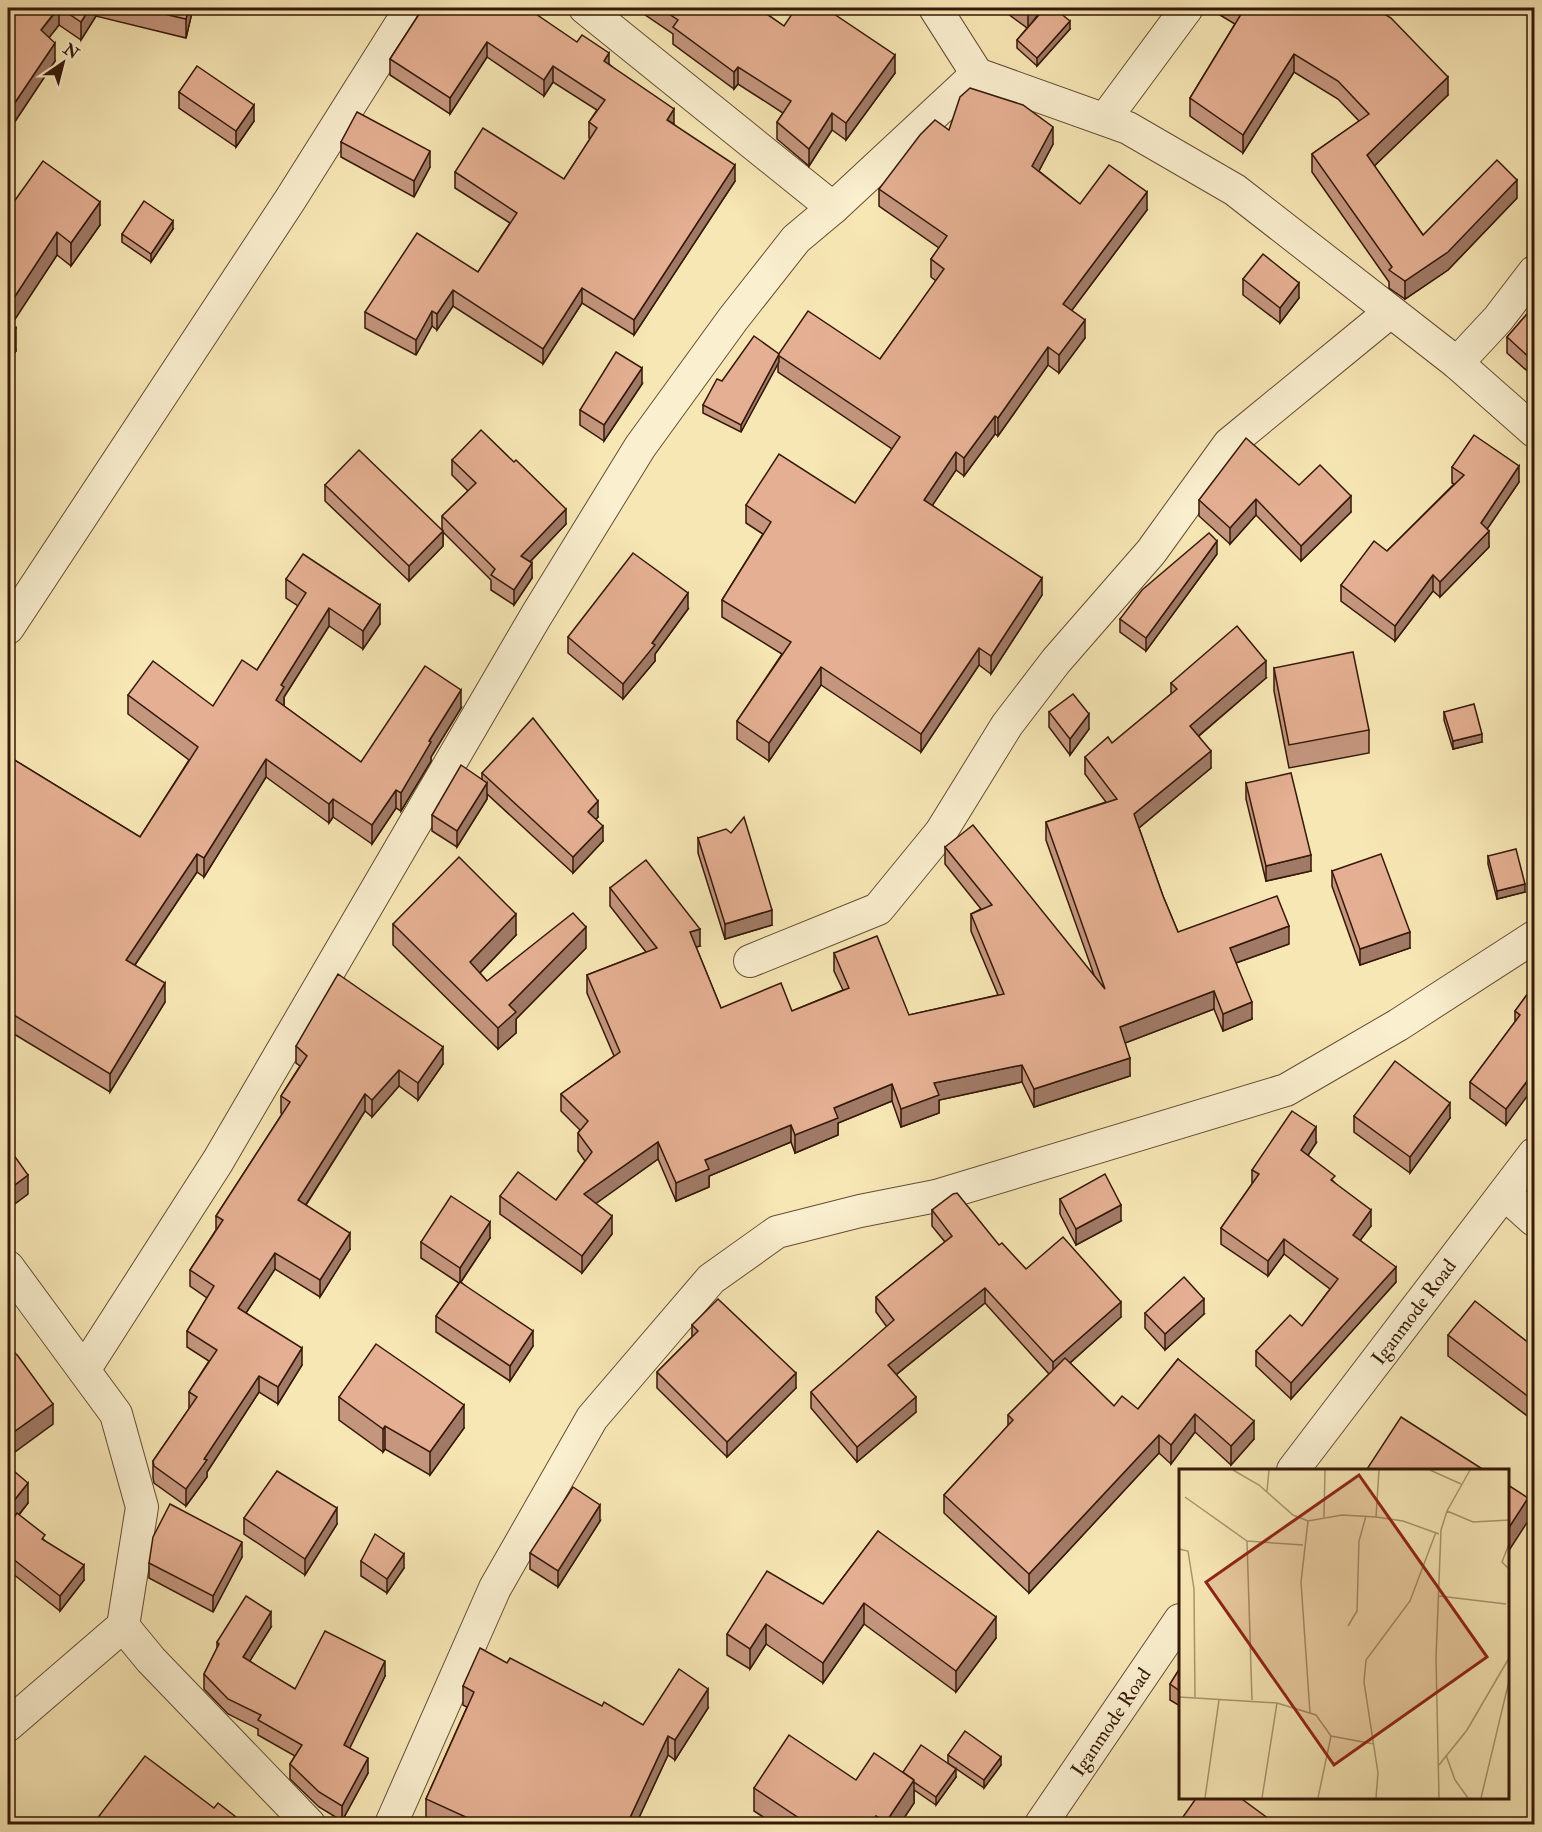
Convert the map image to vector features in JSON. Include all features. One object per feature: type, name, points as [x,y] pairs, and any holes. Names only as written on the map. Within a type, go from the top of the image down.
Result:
[{"type":"street","points":[[8,628],[283,210],[411,8]]},
{"type":"street","points":[[585,8],[833,208]]},
{"type":"street","points":[[935,8],[978,74],[1128,128],[1235,190],[1457,363],[1534,431]]},
{"type":"street","points":[[1105,119],[1187,8]]},
{"type":"street","points":[[84,1370],[218,1161],[536,616],[640,447],[733,319],[796,239],[833,208],[978,74]]},
{"type":"street","points":[[1457,363],[1498,319],[1534,272]]},
{"type":"street","points":[[750,961],[878,909],[941,832],[1007,725],[1056,660],[1150,552],[1229,444],[1390,312]]},
{"type":"street","points":[[391,1824],[495,1588],[592,1418],[711,1279],[777,1232],[860,1211],[936,1196],[1286,1090],[1398,1025],[1534,937]]},
{"type":"street","name":"Iganmode Road","points":[[1294,1469],[1534,1154]]},
{"type":"street","points":[[1505,1194],[1534,1221]]},
{"type":"street","points":[[8,1267],[116,1414],[142,1507],[123,1626],[8,1725]]},
{"type":"street","name":"Iganmode Road","points":[[1041,1824],[1179,1621]]},
{"type":"street","points":[[123,1626],[151,1660],[309,1824]]},
{"type":"building","points":[[11,8],[58,8],[41,30],[55,43],[14,104],[8,100],[8,13]]},
{"type":"building","points":[[60,8],[90,8],[81,22]]},
{"type":"building","points":[[138,8],[189,8],[186,19]]},
{"type":"building","points":[[423,8],[527,8],[577,42],[582,35],[609,53],[604,61],[674,109],[667,120],[735,165],[634,320],[582,288],[543,349],[453,290],[437,314],[432,311],[416,340],[365,312],[417,233],[478,272],[517,213],[455,172],[483,128],[564,179],[597,128],[589,122],[605,100],[553,66],[544,80],[487,42],[450,98],[390,59]]},
{"type":"building","points":[[660,8],[758,8],[784,26],[796,8],[825,8],[895,55],[846,123],[832,113],[809,149],[777,122],[791,101],[738,67],[734,72],[673,27],[678,20]]},
{"type":"building","points":[[1045,8],[1054,8],[1070,21],[1037,58],[1017,40]]},
{"type":"building","points":[[1237,8],[1375,8],[1391,18],[1448,77],[1367,155],[1423,235],[1497,160],[1517,180],[1448,252],[1405,281],[1389,270],[1392,267],[1312,154],[1369,114],[1338,81],[1294,54],[1243,135],[1190,98],[1243,11]]},
{"type":"building","points":[[197,66],[254,105],[236,131],[179,92]]},
{"type":"building","points":[[970,88],[1023,105],[1053,127],[1032,166],[1080,204],[1109,165],[1147,192],[1063,304],[1085,320],[1059,355],[1048,347],[998,418],[995,416],[964,458],[956,452],[924,500],[1042,578],[991,656],[979,648],[921,734],[821,667],[769,743],[737,721],[791,642],[722,600],[771,522],[746,505],[779,454],[855,503],[900,437],[778,355],[808,311],[880,359],[944,269],[931,259],[947,236],[879,189],[920,135],[935,120],[949,130],[960,97]]},
{"type":"building","points":[[357,112],[430,151],[414,181],[341,142]]},
{"type":"building","points":[[43,161],[100,202],[71,243],[57,232],[8,307],[8,210]]},
{"type":"building","points":[[144,201],[173,221],[151,254],[122,234]]},
{"type":"building","points":[[1263,254],[1299,283],[1280,308],[1243,279]]},
{"type":"building","points":[[1534,306],[1534,362],[1507,337]]},
{"type":"building","points":[[8,320],[16,328],[8,338]]},
{"type":"building","points":[[754,336],[779,354],[741,425],[703,405],[717,379],[722,381]]},
{"type":"building","points":[[616,352],[642,368],[604,425],[580,410]]},
{"type":"building","points":[[481,430],[514,462],[516,460],[566,509],[521,556],[532,563],[514,590],[491,575],[495,569],[442,516],[476,483],[452,460]]},
{"type":"building","points":[[1474,435],[1519,466],[1481,523],[1489,531],[1440,582],[1433,575],[1395,626],[1341,585],[1374,541],[1387,551],[1464,475],[1452,467]]},
{"type":"building","points":[[1246,438],[1299,485],[1320,465],[1351,496],[1301,546],[1256,499],[1230,528],[1199,500]]},
{"type":"building","points":[[359,450],[443,531],[409,566],[325,485]]},
{"type":"building","points":[[1209,533],[1217,541],[1146,638],[1120,619],[1142,590]]},
{"type":"building","points":[[633,553],[688,593],[652,643],[655,645],[623,684],[568,637]]},
{"type":"building","points":[[303,554],[380,605],[363,631],[329,608],[281,685],[284,687],[276,700],[361,762],[425,666],[461,690],[429,741],[431,742],[401,793],[396,790],[372,825],[333,799],[329,804],[266,759],[204,858],[197,854],[126,960],[165,983],[110,1074],[9,1012],[8,1015],[8,756],[140,837],[198,747],[128,695],[153,661],[213,706],[242,660],[257,670],[306,593],[286,579]]},
{"type":"building","points":[[1237,626],[1266,661],[1190,726],[1211,751],[1134,814],[1178,932],[1277,896],[1289,926],[1230,948],[1252,1002],[1223,1014],[1214,991],[1120,1027],[1130,1058],[1034,1089],[1022,1065],[934,1083],[939,1095],[901,1109],[892,1084],[834,1108],[838,1118],[795,1135],[791,1125],[705,1160],[709,1169],[676,1183],[658,1142],[584,1194],[612,1216],[582,1256],[500,1196],[518,1172],[556,1200],[592,1152],[578,1133],[588,1121],[561,1094],[620,1052],[587,975],[657,948],[610,888],[646,860],[700,929],[690,932],[721,1008],[781,983],[792,1011],[849,988],[834,953],[877,936],[909,1015],[1004,994],[971,914],[992,905],[945,847],[973,825],[1105,989],[1046,822],[1117,799],[1085,757],[1108,737],[1112,743],[1177,689],[1171,683]]},
{"type":"building","points":[[1353,652],[1369,730],[1289,745],[1274,668]]},
{"type":"building","points":[[1073,694],[1089,714],[1070,739],[1049,712]]},
{"type":"building","points":[[1474,704],[1482,734],[1453,741],[1444,712]]},
{"type":"building","points":[[533,718],[598,801],[588,812],[603,826],[573,857],[482,773]]},
{"type":"building","points":[[461,765],[487,783],[457,831],[432,815]]},
{"type":"building","points":[[1291,773],[1311,855],[1266,866],[1246,783]]},
{"type":"building","points":[[744,817],[772,910],[725,924],[698,838],[726,829],[731,833]]},
{"type":"building","points":[[1516,849],[1525,884],[1497,891],[1488,856]]},
{"type":"building","points":[[1381,854],[1410,932],[1360,949],[1332,871]]},
{"type":"building","points":[[459,857],[516,914],[470,962],[487,981],[573,913],[586,927],[509,1005],[516,1012],[498,1028],[393,924]]},
{"type":"building","points":[[338,974],[443,1047],[418,1083],[399,1070],[372,1100],[365,1094],[298,1200],[350,1233],[320,1280],[275,1253],[238,1308],[302,1348],[278,1387],[259,1376],[204,1459],[207,1460],[186,1489],[154,1466],[153,1461],[197,1397],[189,1392],[217,1350],[187,1331],[214,1286],[190,1270],[223,1220],[216,1216],[290,1102],[281,1096],[307,1056],[296,1046]]},
{"type":"building","points":[[1534,985],[1534,1072],[1506,1109],[1470,1082],[1520,1015],[1515,1011]]},
{"type":"building","points":[[1395,1061],[1450,1103],[1410,1157],[1354,1116]]},
{"type":"building","points":[[1292,1111],[1316,1127],[1301,1150],[1335,1176],[1331,1180],[1371,1210],[1353,1235],[1396,1267],[1291,1383],[1256,1351],[1290,1315],[1302,1326],[1338,1279],[1284,1239],[1268,1261],[1221,1228],[1259,1174],[1252,1170]]},
{"type":"building","points":[[8,1147],[28,1175],[8,1190]]},
{"type":"building","points":[[1105,1174],[1121,1205],[1076,1229],[1060,1199]]},
{"type":"building","points":[[957,1193],[999,1245],[1002,1243],[1026,1269],[1063,1237],[1121,1302],[1053,1362],[985,1288],[888,1365],[916,1397],[857,1447],[811,1392],[894,1320],[876,1297],[952,1236],[932,1210]]},
{"type":"building","points":[[451,1196],[490,1222],[460,1268],[421,1242]]},
{"type":"building","points":[[1184,1277],[1204,1299],[1165,1334],[1145,1313]]},
{"type":"building","points":[[460,1282],[533,1331],[510,1366],[436,1316]]},
{"type":"building","points":[[718,1299],[796,1373],[727,1442],[657,1372],[698,1331],[692,1325]]},
{"type":"building","points":[[1475,1301],[1534,1347],[1534,1401],[1448,1335]]},
{"type":"building","points":[[376,1344],[464,1405],[430,1452],[385,1426],[383,1429],[339,1397]]},
{"type":"building","points":[[8,1346],[53,1404],[8,1436]]},
{"type":"building","points":[[1065,1358],[1114,1406],[1122,1396],[1138,1409],[1178,1359],[1254,1421],[1231,1446],[1195,1414],[1171,1445],[1159,1435],[1029,1574],[944,1495],[1013,1420],[1008,1415]]},
{"type":"building","points":[[1401,1417],[1482,1469],[1367,1469]]},
{"type":"building","points":[[8,1466],[28,1483],[8,1508]]},
{"type":"building","points":[[277,1471],[337,1508],[305,1559],[244,1518]]},
{"type":"building","points":[[1509,1486],[1528,1498],[1509,1527]]},
{"type":"building","points":[[573,1487],[600,1505],[558,1571],[530,1553]]},
{"type":"building","points":[[170,1504],[242,1542],[213,1596],[149,1563],[153,1537]]},
{"type":"building","points":[[17,1513],[45,1535],[42,1539],[84,1565],[60,1596],[8,1555],[8,1526]]},
{"type":"building","points":[[878,1531],[996,1617],[956,1671],[864,1603],[823,1663],[766,1624],[750,1649],[727,1634],[767,1571],[823,1604]]},
{"type":"building","points":[[375,1534],[404,1554],[387,1579],[361,1561]]},
{"type":"building","points":[[246,1596],[271,1612],[243,1657],[295,1689],[325,1631],[385,1661],[344,1745],[368,1758],[342,1806],[319,1792],[290,1764],[302,1745],[258,1720],[261,1715],[228,1699],[204,1674],[219,1644],[217,1642]]},
{"type":"building","points":[[480,1648],[507,1663],[510,1658],[602,1706],[604,1702],[643,1725],[679,1669],[708,1689],[675,1740],[668,1736],[627,1824],[481,1824],[426,1799],[474,1692],[463,1686]]},
{"type":"building","points":[[1179,1670],[1179,1690],[1170,1684]]},
{"type":"building","points":[[965,1731],[1001,1757],[984,1780],[948,1755]]},
{"type":"building","points":[[789,1735],[856,1780],[874,1753],[914,1780],[886,1822],[876,1816],[869,1824],[808,1824],[754,1788]]},
{"type":"building","points":[[921,1745],[956,1769],[936,1797],[903,1772]]},
{"type":"building","points":[[145,1756],[214,1808],[218,1803],[245,1824],[93,1824]]},
{"type":"building","points":[[1196,1799],[1242,1799],[1276,1824],[1178,1824]]}]
